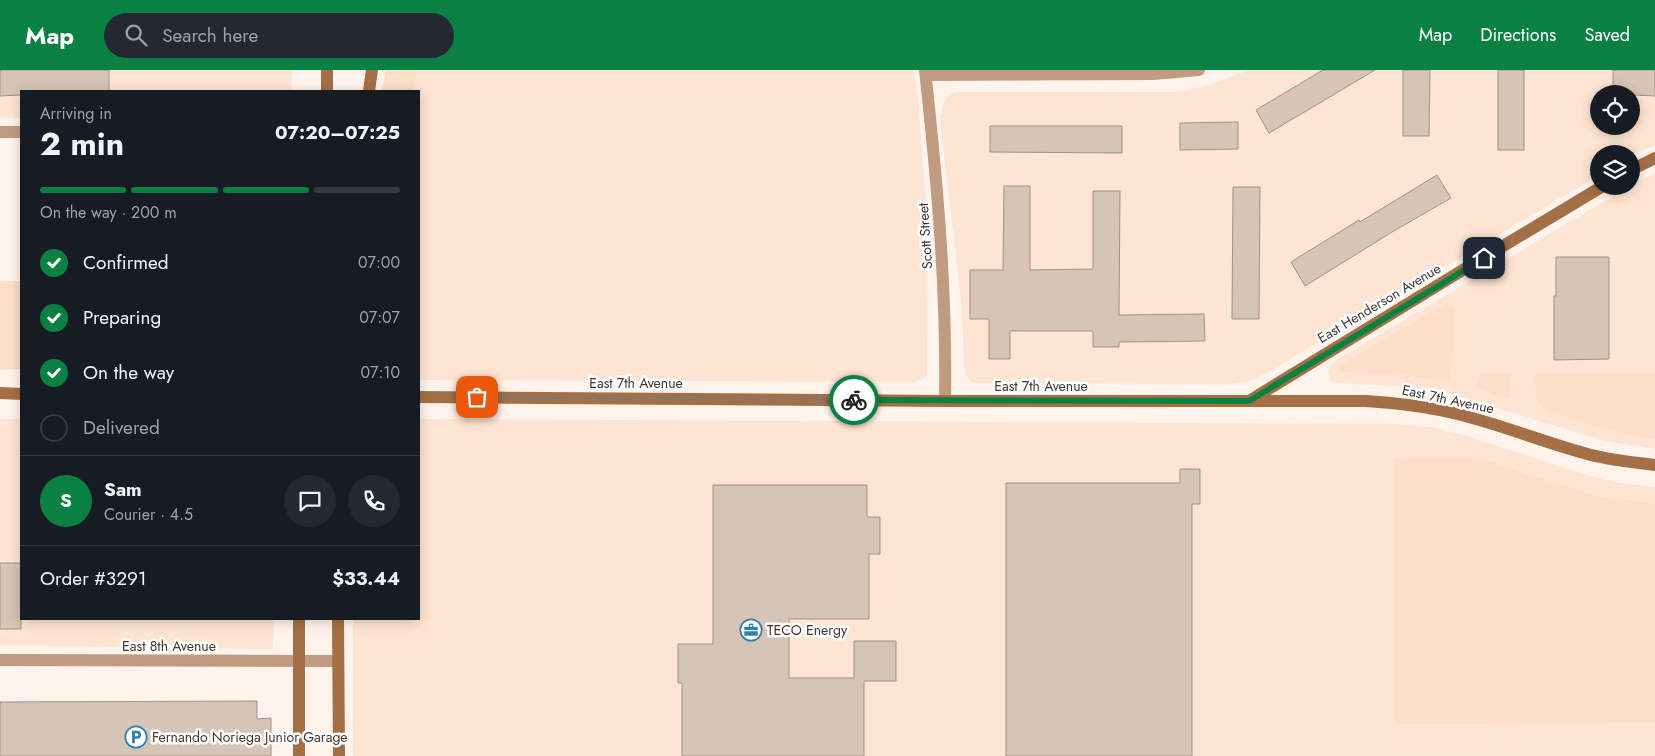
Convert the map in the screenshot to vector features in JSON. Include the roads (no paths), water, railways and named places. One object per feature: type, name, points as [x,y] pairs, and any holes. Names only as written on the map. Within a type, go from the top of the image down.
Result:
[{"type":"street","points":[[327,70],[327,90]]},
{"type":"street","points":[[369,90],[372,70]]},
{"type":"street","points":[[926,72],[1153,74],[1200,70]]},
{"type":"street","name":"Scott Street","points":[[926,72],[940,229],[944,310],[945,401]]},
{"type":"street","points":[[0,132],[20,132]]},
{"type":"street","points":[[1640,166],[1655,158]]},
{"type":"street","name":"East Henderson Avenue","points":[[1249,401],[1590,194]]},
{"type":"street","points":[[0,394],[20,394]]},
{"type":"street","name":"East 7th Avenue","points":[[420,397],[945,401],[1366,401],[1404,403],[1468,417],[1584,453],[1625,462],[1655,465]]},
{"type":"street","points":[[299,620],[299,756]]},
{"type":"street","points":[[338,620],[338,756]]},
{"type":"street","name":"East 8th Avenue","points":[[0,660],[338,662]]},
{"type":"place","name":"TECO Energy","points":[[751,630]]},
{"type":"place","name":"Fernando Noriega Junior Garage","points":[[136,737]]}]
